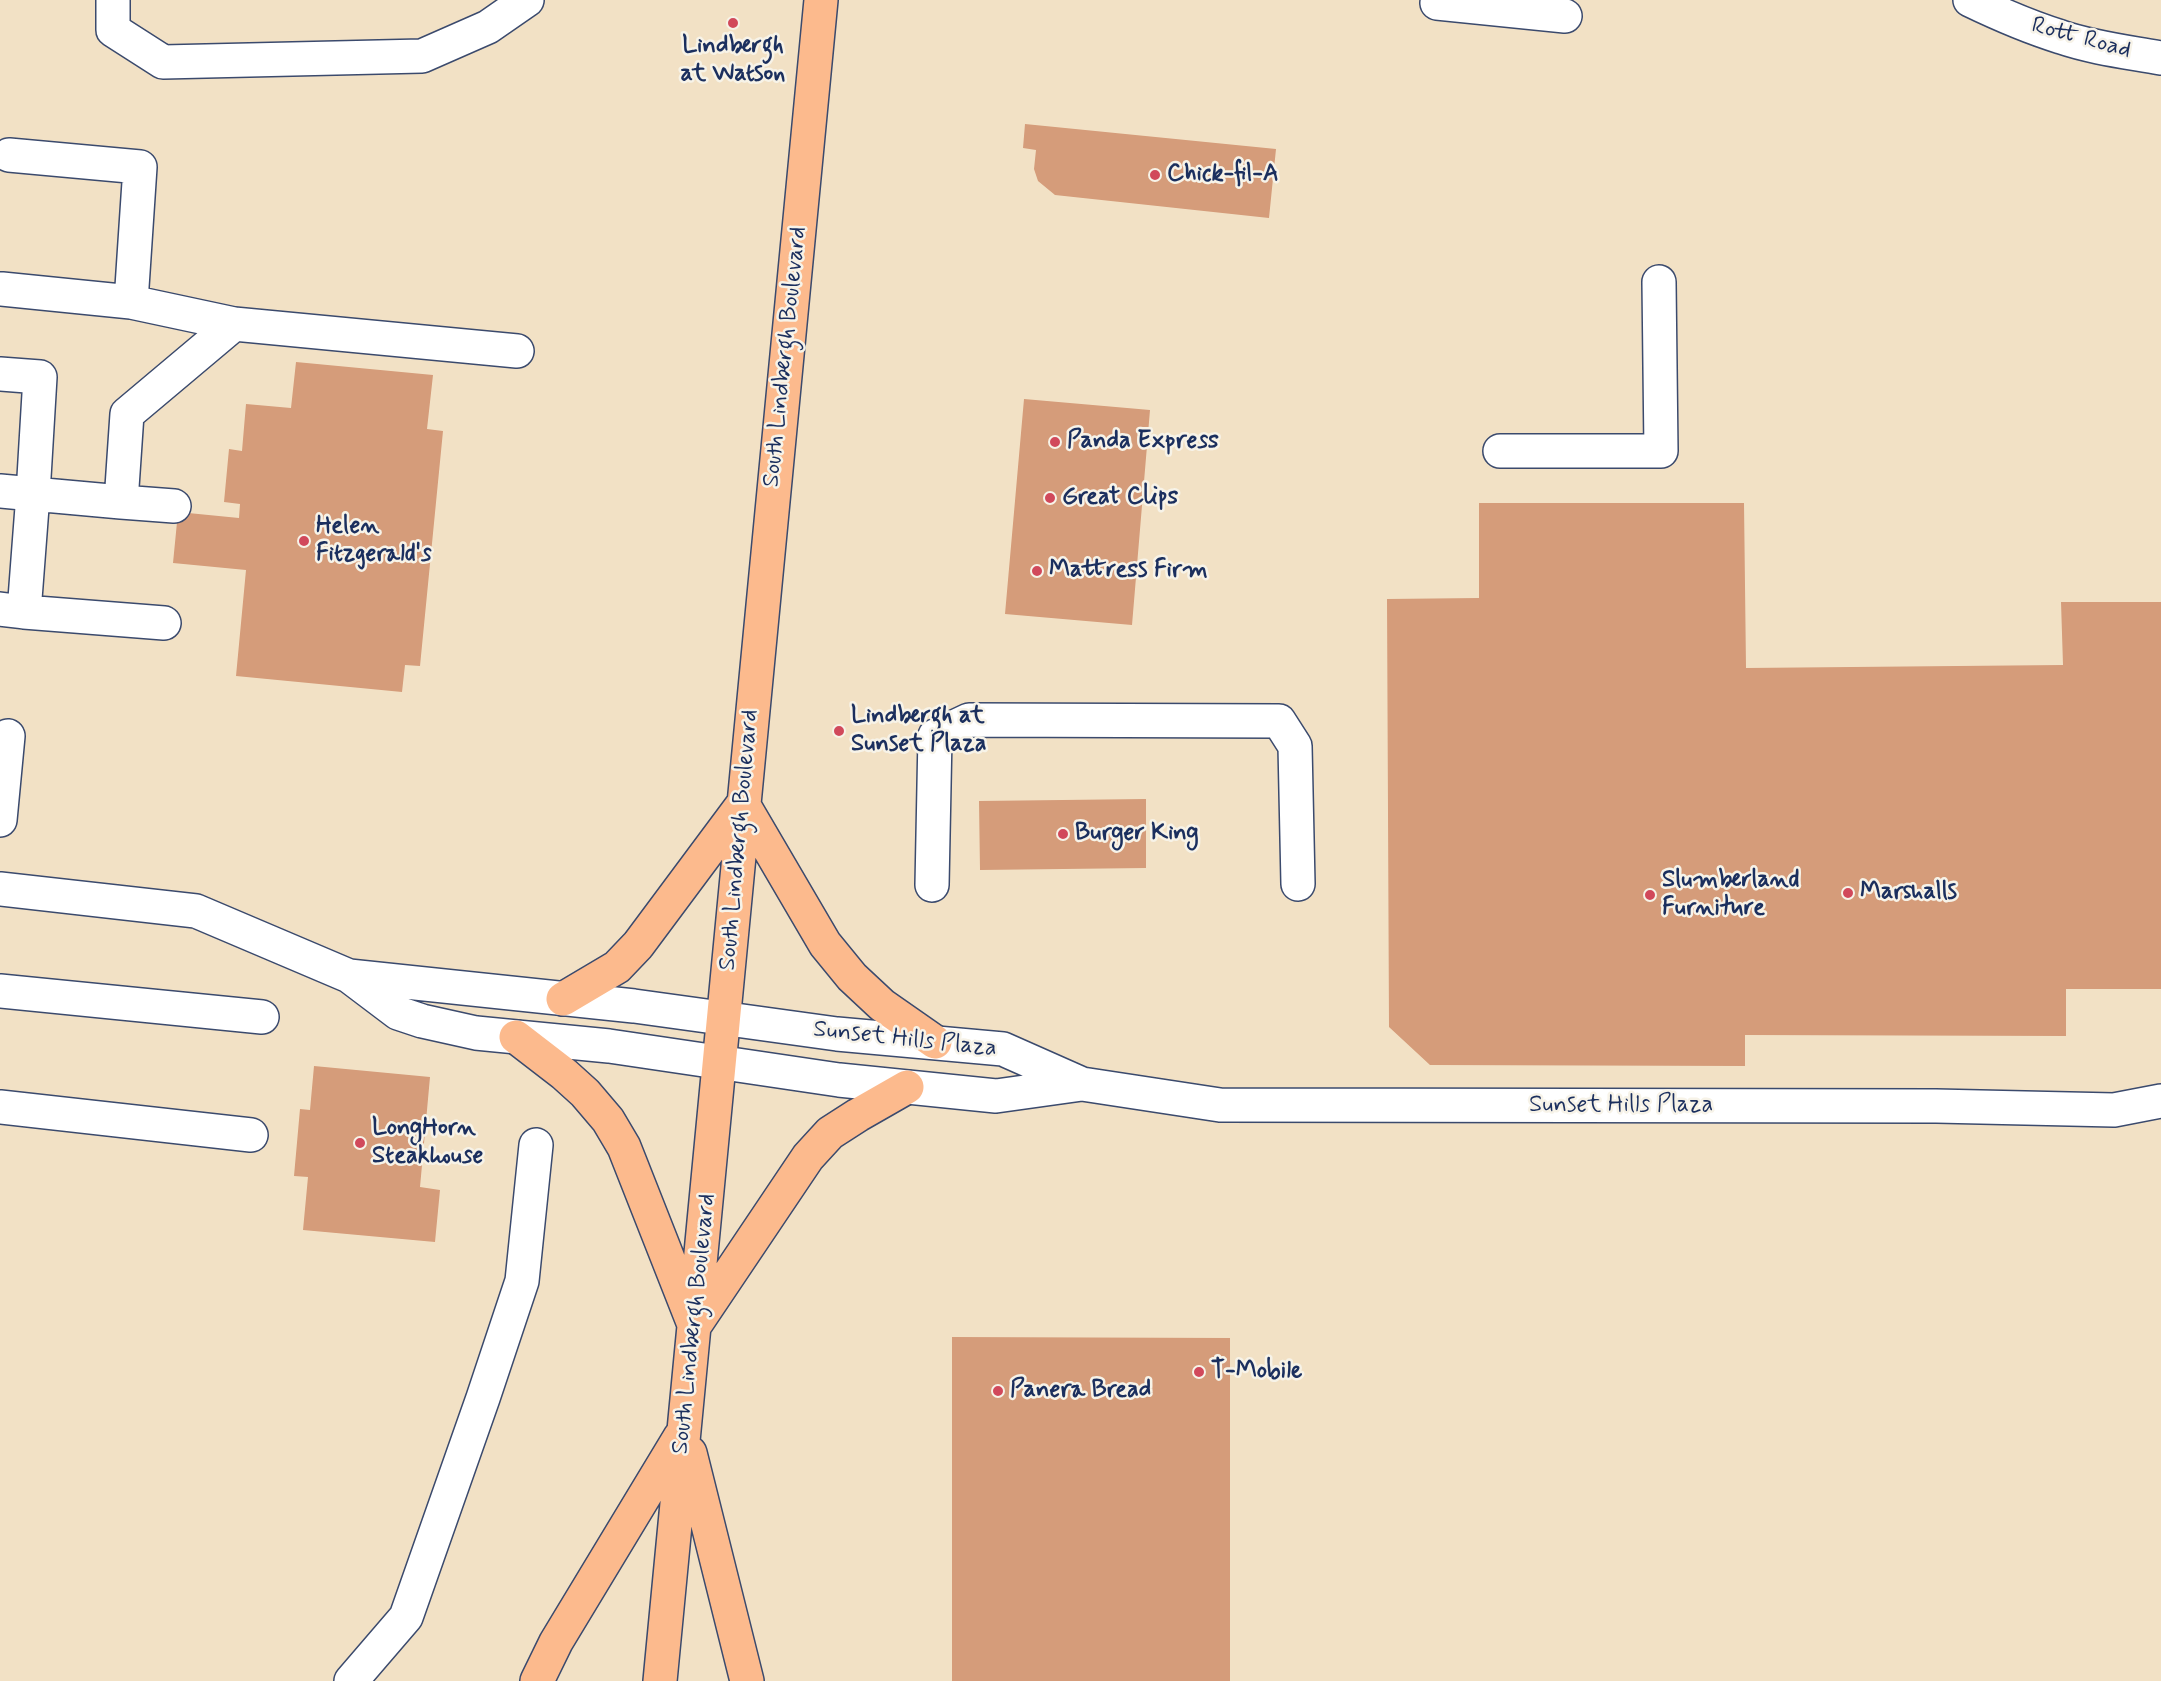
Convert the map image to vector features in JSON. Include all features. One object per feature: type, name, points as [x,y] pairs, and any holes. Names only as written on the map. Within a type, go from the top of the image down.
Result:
[{"type":"main road","name":"South Lindbergh Boulevard","points":[[660,1681],[821,0]]},
{"type":"main road","points":[[563,999],[617,967],[638,945],[743,804],[832,952],[852,977],[882,1005],[935,1042]]},
{"type":"main road","points":[[516,1037],[564,1074],[585,1093],[608,1120],[624,1148],[694,1326]]},
{"type":"main road","points":[[694,1326],[808,1157],[830,1133],[907,1087]]},
{"type":"main road","points":[[537,1681],[556,1642],[684,1431]]},
{"type":"main road","points":[[684,1431],[747,1681]]},
{"type":"street","points":[[113,0],[113,30],[163,62],[422,56],[488,27],[527,0]]},
{"type":"street","points":[[1438,0],[1437,3],[1565,16]]},
{"type":"street","name":"Rott Road","points":[[1970,0],[2062,38],[2161,58]]},
{"type":"street","points":[[9,155],[140,167],[131,302]]},
{"type":"street","points":[[1500,451],[1661,451],[1659,282]]},
{"type":"street","points":[[2,289],[131,302],[234,324],[516,351]]},
{"type":"street","points":[[121,502],[127,414],[234,324]]},
{"type":"street","points":[[0,374],[40,377],[33,494],[12,610],[164,623]]},
{"type":"street","points":[[0,490],[174,506]]},
{"type":"street","points":[[932,885],[935,736],[969,720],[1279,721],[1295,746],[1298,884]]},
{"type":"street","points":[[0,820],[8,736]]},
{"type":"street","points":[[0,889],[196,910],[349,976]]},
{"type":"street","name":"Sunset Hills Plaza","points":[[349,976],[723,1018],[837,1034],[1003,1049],[1082,1084],[1220,1105],[1936,1106],[2114,1110],[2161,1101]]},
{"type":"street","name":"Sunset Hills Plaza","points":[[349,976],[398,1013],[476,1033],[609,1046],[839,1080],[996,1096],[1082,1084]]},
{"type":"street","points":[[0,991],[262,1017]]},
{"type":"street","points":[[0,1107],[251,1135]]},
{"type":"street","points":[[351,1681],[406,1617],[483,1398],[522,1281],[536,1145]]},
{"type":"building","name":"Chick-fil-A","points":[[1025,124],[1276,149],[1269,218],[1055,195],[1038,181],[1034,169],[1036,150],[1023,148]]},
{"type":"building","name":"Helen Fitzgerald's","points":[[296,362],[433,375],[427,429],[443,431],[420,666],[405,665],[402,692],[236,676],[246,570],[173,563],[178,512],[239,518],[240,504],[224,502],[229,449],[242,451],[246,404],[291,408]]},
{"type":"building","points":[[1024,399],[1150,410],[1132,625],[1005,614]]},
{"type":"building","points":[[1479,503],[1744,503],[1746,668],[2063,665],[2061,602],[2161,602],[2161,989],[2066,989],[2066,1036],[1745,1035],[1745,1066],[1430,1065],[1389,1027],[1387,599],[1479,598]]},
{"type":"building","name":"Burger King","points":[[1146,799],[1146,868],[980,870],[979,801]]},
{"type":"building","name":"LongHorn Steakhouse","points":[[314,1066],[430,1077],[420,1187],[440,1190],[435,1242],[303,1230],[308,1177],[294,1176],[300,1109],[310,1110]]},
{"type":"building","points":[[952,1337],[1230,1338],[1230,1681],[952,1681]]},
{"type":"place","name":"Lindbergh at Watson","points":[[733,23]]},
{"type":"place","name":"Chick-fil-A","points":[[1155,175]]},
{"type":"place","name":"Panda Express","points":[[1055,442]]},
{"type":"place","name":"Great Clips","points":[[1050,498]]},
{"type":"place","name":"Helen Fitzgerald's","points":[[304,541]]},
{"type":"place","name":"Mattress Firm","points":[[1037,571]]},
{"type":"place","name":"Lindbergh at Sunset Plaza","points":[[839,731]]},
{"type":"place","name":"Burger King","points":[[1063,834]]},
{"type":"place","name":"Marshalls","points":[[1848,893]]},
{"type":"place","name":"Slumberland Furniture","points":[[1650,895]]},
{"type":"place","name":"LongHorn Steakhouse","points":[[360,1143]]},
{"type":"place","name":"T-Mobile","points":[[1199,1372]]},
{"type":"place","name":"Panera Bread","points":[[998,1391]]}]
